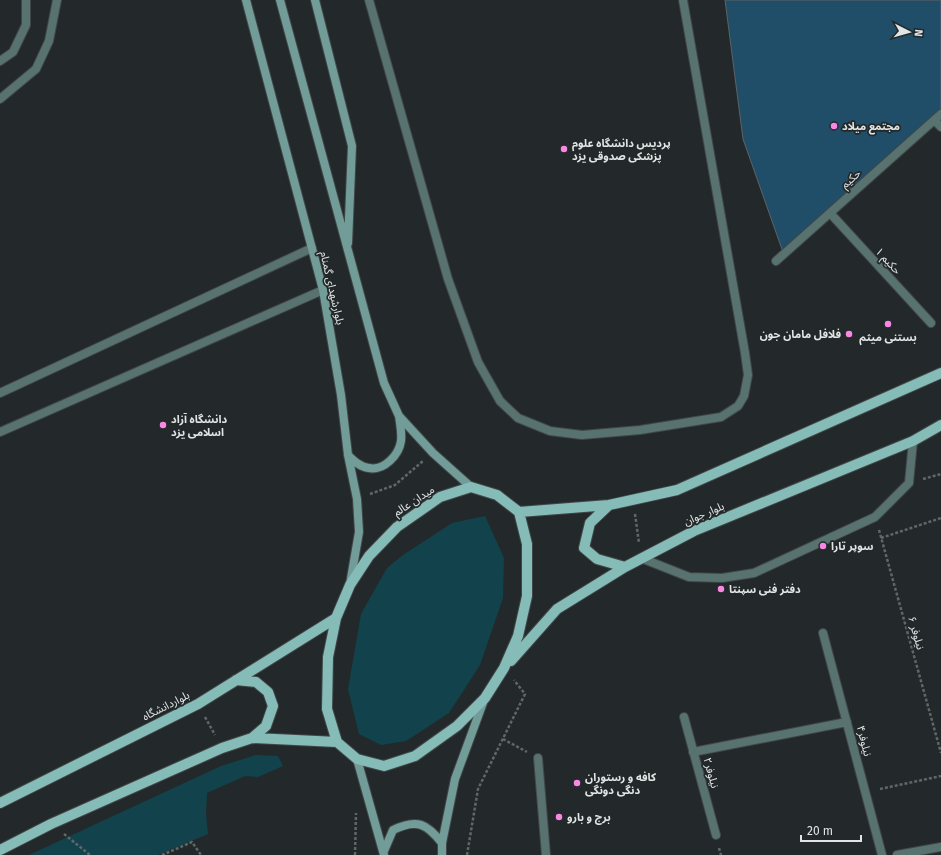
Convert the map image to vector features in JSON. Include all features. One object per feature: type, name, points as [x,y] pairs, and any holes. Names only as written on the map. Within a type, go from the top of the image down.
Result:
[{"type":"main road","name":"بلوارشهدای گمنام","points":[[246,0],[323,290],[341,395],[348,455],[357,499],[359,532],[350,585]]},
{"type":"main road","points":[[0,850],[51,824],[222,748],[252,738],[337,742],[357,758],[384,766],[415,756],[458,726],[485,698],[504,668],[518,636],[527,596],[527,544],[519,512],[497,495],[471,486],[433,453],[399,416],[384,383],[280,0]]},
{"type":"main road","points":[[315,0],[352,146],[348,251]]},
{"type":"main road","points":[[519,512],[609,505],[677,490],[941,374]]},
{"type":"main road","points":[[348,455],[357,464],[370,469],[383,466],[391,461],[401,440],[399,416]]},
{"type":"main road","name":"بلوار جوان","points":[[504,668],[557,609],[625,566],[694,531],[912,441],[941,426]]},
{"type":"main road","name":"میدان عالم","points":[[337,742],[328,709],[328,657],[336,618],[350,585],[369,556],[397,527],[440,497],[471,486]]},
{"type":"main road","points":[[609,505],[590,523],[584,548],[597,559],[625,566]]},
{"type":"main road","name":"بلواردانشگاه","points":[[0,804],[198,704],[336,618]]},
{"type":"main road","points":[[236,680],[256,682],[268,692],[273,706],[266,726],[252,738]]},
{"type":"main road","points":[[442,855],[442,843],[455,779],[485,698]]},
{"type":"main road","points":[[357,758],[384,853]]},
{"type":"main road","points":[[384,853],[393,830],[402,825],[422,825],[431,829],[442,843]]},
{"type":"street","points":[[0,61],[13,52],[26,25],[26,0]]},
{"type":"street","points":[[0,99],[36,69],[49,41],[57,0]]},
{"type":"street","points":[[369,0],[448,279],[478,362],[500,401],[518,418],[550,431],[582,435],[640,430],[721,417],[738,406],[744,396],[748,375],[745,353],[683,0]]},
{"type":"street","name":"حکیم","points":[[776,261],[941,114]]},
{"type":"street","points":[[934,120],[941,127]]},
{"type":"street","name":"حکیم ۱","points":[[830,213],[931,323]]},
{"type":"street","points":[[0,393],[312,248]]},
{"type":"street","points":[[0,432],[323,290]]},
{"type":"street","points":[[641,558],[688,577],[722,578],[754,573],[876,518],[909,483],[912,441]]},
{"type":"street","name":"نیلوفر۴","points":[[823,633],[882,855]]},
{"type":"street","name":"نیلوفر۲","points":[[684,717],[716,835]]},
{"type":"street","points":[[693,752],[847,722]]},
{"type":"street","points":[[538,758],[546,855]]},
{"type":"street","points":[[896,855],[941,847]]},
{"type":"path","points":[[357,499],[395,484],[433,453]]},
{"type":"path","points":[[633,500],[641,558]]},
{"type":"path","name":"نیلوفر ۶","points":[[876,518],[941,753]]},
{"type":"path","points":[[881,538],[941,518]]},
{"type":"path","points":[[468,855],[478,789],[525,694],[504,668]]},
{"type":"path","points":[[198,704],[222,748]]},
{"type":"path","points":[[503,739],[538,758]]},
{"type":"path","points":[[866,792],[941,776]]},
{"type":"path","points":[[51,824],[90,855]]},
{"type":"path","points":[[162,855],[192,842],[201,855]]},
{"type":"shaded area","points":[[485,516],[504,558],[503,598],[480,665],[449,713],[406,741],[381,745],[359,734],[348,689],[361,614],[387,568],[403,555],[452,523]]},
{"type":"shaded area","points":[[256,755],[278,756],[283,766],[258,777],[245,776],[207,793],[206,813],[208,834],[158,855],[29,855],[221,766]]},
{"type":"building","name":"مجتمع میلاد","points":[[725,0],[941,0],[941,114],[784,255],[743,139]]},
{"type":"place","name":"مجتمع میلاد","points":[[834,126]]},
{"type":"place","name":"پردیس دانشگاه علوم پزشکی صدوقی یزد","points":[[564,149]]},
{"type":"place","name":"بستنی میثم","points":[[888,324]]},
{"type":"place","name":"فلافل مامان جون","points":[[849,334]]},
{"type":"place","name":"دانشگاه آزاد اسلامی یزد","points":[[163,425]]},
{"type":"place","name":"سوپر تارا","points":[[823,546]]},
{"type":"place","name":"دفتر فنی سپنتا","points":[[721,589]]},
{"type":"place","name":"کافه و رستوران دنگی دونگی","points":[[577,783]]},
{"type":"place","name":"برج و بارو","points":[[559,817]]}]
